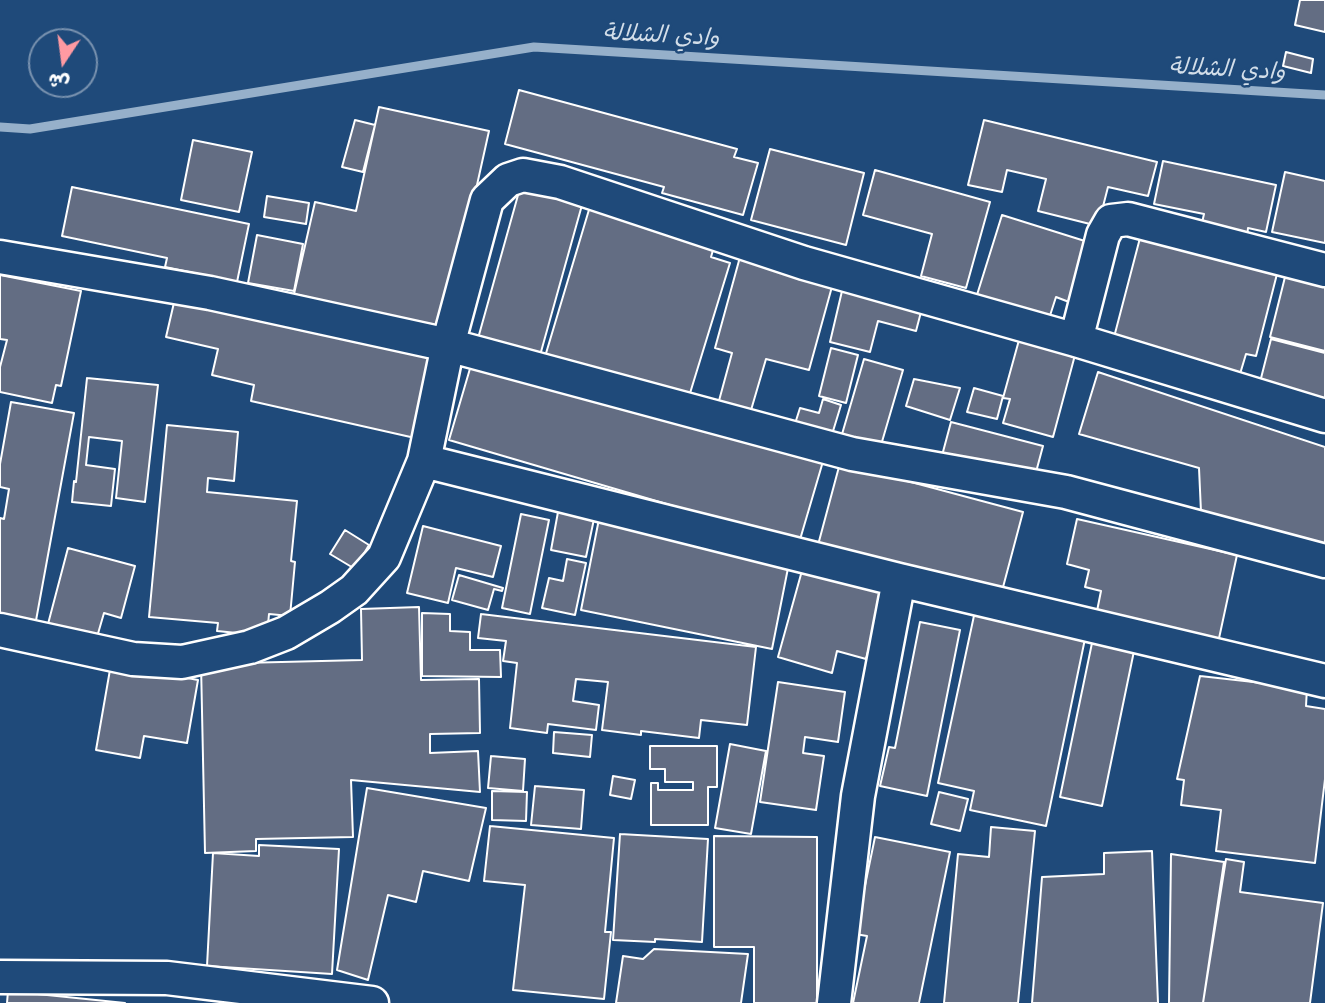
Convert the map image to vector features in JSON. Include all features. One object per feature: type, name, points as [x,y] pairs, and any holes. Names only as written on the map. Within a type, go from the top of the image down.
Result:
[{"type":"street","points":[[0,631],[133,659],[182,662],[250,647],[286,633],[354,590],[384,557],[424,461],[448,345],[487,200],[508,180],[523,176],[560,183],[804,263],[1076,340],[1325,416]]},
{"type":"street","points":[[1076,340],[1103,235],[1111,221],[1128,219],[1325,270]]},
{"type":"street","points":[[0,257],[211,293],[448,345],[852,454],[1066,492],[1325,561]]},
{"type":"street","points":[[424,461],[899,580],[1325,681]]},
{"type":"street","points":[[834,1003],[858,796],[899,580]]},
{"type":"street","points":[[0,977],[167,978],[372,1003]]},
{"type":"building","points":[[1300,0],[1325,0],[1325,32],[1295,25]]},
{"type":"building","points":[[1286,52],[1313,59],[1311,73],[1283,66]]},
{"type":"building","points":[[519,90],[737,149],[734,157],[758,163],[743,215],[662,193],[664,187],[505,144]]},
{"type":"building","points":[[379,107],[489,131],[445,329],[294,294],[315,202],[356,211]]},
{"type":"building","points":[[355,120],[375,125],[363,172],[342,167]]},
{"type":"building","points":[[984,120],[1157,162],[1148,196],[1108,187],[1098,226],[1038,211],[1046,179],[1007,170],[1002,192],[968,185]]},
{"type":"building","points":[[193,140],[252,152],[239,212],[181,200]]},
{"type":"building","points":[[770,149],[864,173],[846,245],[751,220]]},
{"type":"building","points":[[1163,161],[1276,185],[1266,232],[1248,228],[1247,237],[1201,227],[1204,214],[1154,204]]},
{"type":"building","points":[[875,170],[990,202],[966,288],[921,276],[932,234],[863,215]]},
{"type":"building","points":[[1285,172],[1325,181],[1325,243],[1272,232]]},
{"type":"building","points":[[72,187],[249,224],[237,282],[165,267],[167,258],[62,236]]},
{"type":"building","points":[[520,188],[582,205],[539,359],[477,342]]},
{"type":"building","points":[[267,196],[309,203],[306,224],[264,217]]},
{"type":"building","points":[[591,203],[716,240],[711,257],[730,263],[687,403],[544,360]]},
{"type":"building","points":[[1002,215],[1088,242],[1069,302],[1056,297],[1045,331],[976,298]]},
{"type":"building","points":[[257,235],[303,244],[294,291],[248,283]]},
{"type":"building","points":[[1140,238],[1277,274],[1256,356],[1246,354],[1240,374],[1113,341]]},
{"type":"building","points":[[740,257],[833,283],[809,370],[766,359],[749,417],[717,408],[732,353],[715,348]]},
{"type":"building","points":[[1286,273],[1325,283],[1325,351],[1270,337]]},
{"type":"building","points":[[0,275],[81,291],[61,386],[56,385],[52,403],[0,392],[0,367],[7,340],[0,339]]},
{"type":"building","points":[[842,291],[921,312],[916,331],[878,321],[870,352],[830,342]]},
{"type":"building","points":[[176,294],[434,352],[415,438],[251,401],[254,385],[212,375],[218,349],[166,337]]},
{"type":"building","points":[[1271,339],[1325,353],[1325,403],[1259,386]]},
{"type":"building","points":[[1019,340],[1075,355],[1053,437],[1003,423],[1010,399],[1003,398]]},
{"type":"building","points":[[831,348],[858,355],[846,403],[819,396]]},
{"type":"building","points":[[474,355],[824,458],[799,543],[449,440]]},
{"type":"building","points":[[864,359],[903,370],[879,452],[840,441]]},
{"type":"building","points":[[1098,372],[1325,447],[1325,548],[1201,512],[1199,468],[1079,434]]},
{"type":"building","points":[[87,378],[158,385],[145,502],[116,498],[122,441],[89,437],[86,465],[115,469],[111,506],[72,502]]},
{"type":"building","points":[[914,379],[960,388],[950,420],[906,406]]},
{"type":"building","points":[[974,388],[1003,396],[997,419],[967,412]]},
{"type":"building","points":[[823,399],[841,405],[830,441],[793,430],[800,408],[819,413]]},
{"type":"building","points":[[11,402],[74,413],[35,626],[0,619],[0,518],[4,519],[9,489],[0,487],[0,464]]},
{"type":"building","points":[[951,422],[1043,446],[1032,487],[940,463]]},
{"type":"building","points":[[167,425],[238,432],[234,481],[208,478],[207,492],[297,501],[291,561],[295,562],[290,616],[269,614],[267,636],[217,631],[218,623],[149,617]]},
{"type":"building","points":[[840,463],[1023,512],[1002,591],[818,545]]},
{"type":"building","points":[[558,512],[594,519],[586,557],[551,550]]},
{"type":"building","points":[[521,514],[549,520],[530,614],[502,608]]},
{"type":"building","points":[[599,519],[790,558],[772,649],[581,610]]},
{"type":"building","points":[[1077,519],[1237,555],[1218,643],[1096,616],[1101,591],[1085,587],[1089,570],[1067,564]]},
{"type":"building","points":[[423,526],[501,546],[493,577],[456,568],[448,603],[407,593]]},
{"type":"building","points":[[345,530],[369,545],[355,569],[330,554]]},
{"type":"building","points":[[68,548],[135,566],[121,618],[104,613],[97,637],[48,624]]},
{"type":"building","points":[[567,559],[586,563],[575,615],[542,608],[549,578],[563,581]]},
{"type":"building","points":[[803,567],[885,590],[866,659],[837,651],[832,673],[778,657]]},
{"type":"building","points":[[459,575],[503,588],[502,591],[494,589],[488,610],[452,600]]},
{"type":"building","points":[[419,607],[421,680],[479,679],[480,733],[430,734],[430,753],[478,751],[480,792],[351,780],[353,837],[256,839],[256,851],[205,853],[201,664],[362,660],[361,609]]},
{"type":"building","points":[[975,611],[1086,634],[1046,826],[970,810],[974,791],[938,783]]},
{"type":"building","points":[[422,613],[450,614],[450,631],[470,632],[470,650],[500,650],[501,677],[422,676]]},
{"type":"building","points":[[481,614],[756,647],[747,725],[701,720],[699,738],[641,731],[641,735],[602,730],[608,682],[576,679],[573,701],[599,705],[596,730],[548,724],[547,733],[510,728],[517,663],[503,661],[506,641],[478,638]]},
{"type":"building","points":[[920,622],[960,630],[927,796],[880,786],[889,747],[895,748]]},
{"type":"building","points":[[1092,643],[1134,651],[1102,806],[1060,797]]},
{"type":"building","points":[[111,664],[198,680],[187,743],[144,736],[140,758],[96,750]]},
{"type":"building","points":[[1200,676],[1307,688],[1306,706],[1325,709],[1325,779],[1315,863],[1216,851],[1221,810],[1181,805],[1184,780],[1177,779]]},
{"type":"building","points":[[778,682],[845,692],[838,742],[805,737],[803,753],[824,756],[816,810],[760,802]]},
{"type":"building","points":[[554,732],[592,735],[590,757],[553,753]]},
{"type":"building","points":[[730,744],[766,751],[751,834],[715,828]]},
{"type":"building","points":[[650,746],[717,746],[717,787],[708,787],[708,825],[651,825],[651,783],[658,783],[658,790],[693,790],[693,782],[665,782],[665,769],[650,769]]},
{"type":"building","points":[[491,756],[525,759],[523,791],[488,788]]},
{"type":"building","points":[[613,776],[635,780],[631,799],[610,795]]},
{"type":"building","points":[[535,786],[584,790],[581,829],[531,825]]},
{"type":"building","points":[[367,788],[486,808],[469,881],[423,871],[416,902],[388,895],[368,980],[337,970]]},
{"type":"building","points":[[492,791],[527,792],[526,821],[492,820]]},
{"type":"building","points":[[939,792],[968,799],[960,831],[931,824]]},
{"type":"building","points":[[490,826],[614,838],[605,932],[611,932],[604,999],[513,990],[525,885],[484,881]]},
{"type":"building","points":[[991,827],[1035,831],[1018,1003],[944,1003],[958,854],[989,857]]},
{"type":"building","points":[[620,834],[708,839],[702,942],[613,940]]},
{"type":"building","points":[[714,836],[817,837],[817,1003],[754,1003],[754,947],[714,947]]},
{"type":"building","points":[[875,837],[950,852],[919,1003],[853,1003],[867,936],[855,934]]},
{"type":"building","points":[[259,845],[339,849],[332,974],[207,966],[213,853],[259,856]]},
{"type":"building","points":[[1152,851],[1158,1003],[1032,1003],[1042,877],[1104,874],[1104,853]]},
{"type":"building","points":[[1171,854],[1224,862],[1203,1003],[1169,1003]]},
{"type":"building","points":[[1226,859],[1244,862],[1240,892],[1323,903],[1310,1003],[1203,1003]]},
{"type":"building","points":[[654,949],[748,954],[741,1003],[616,1003],[623,956],[643,959]]},
{"type":"building","points":[[8,991],[125,1003],[7,1003]]},
{"type":"waterway","name":"وادي الشلالة","points":[[0,127],[30,129],[534,47],[1325,95]]}]
